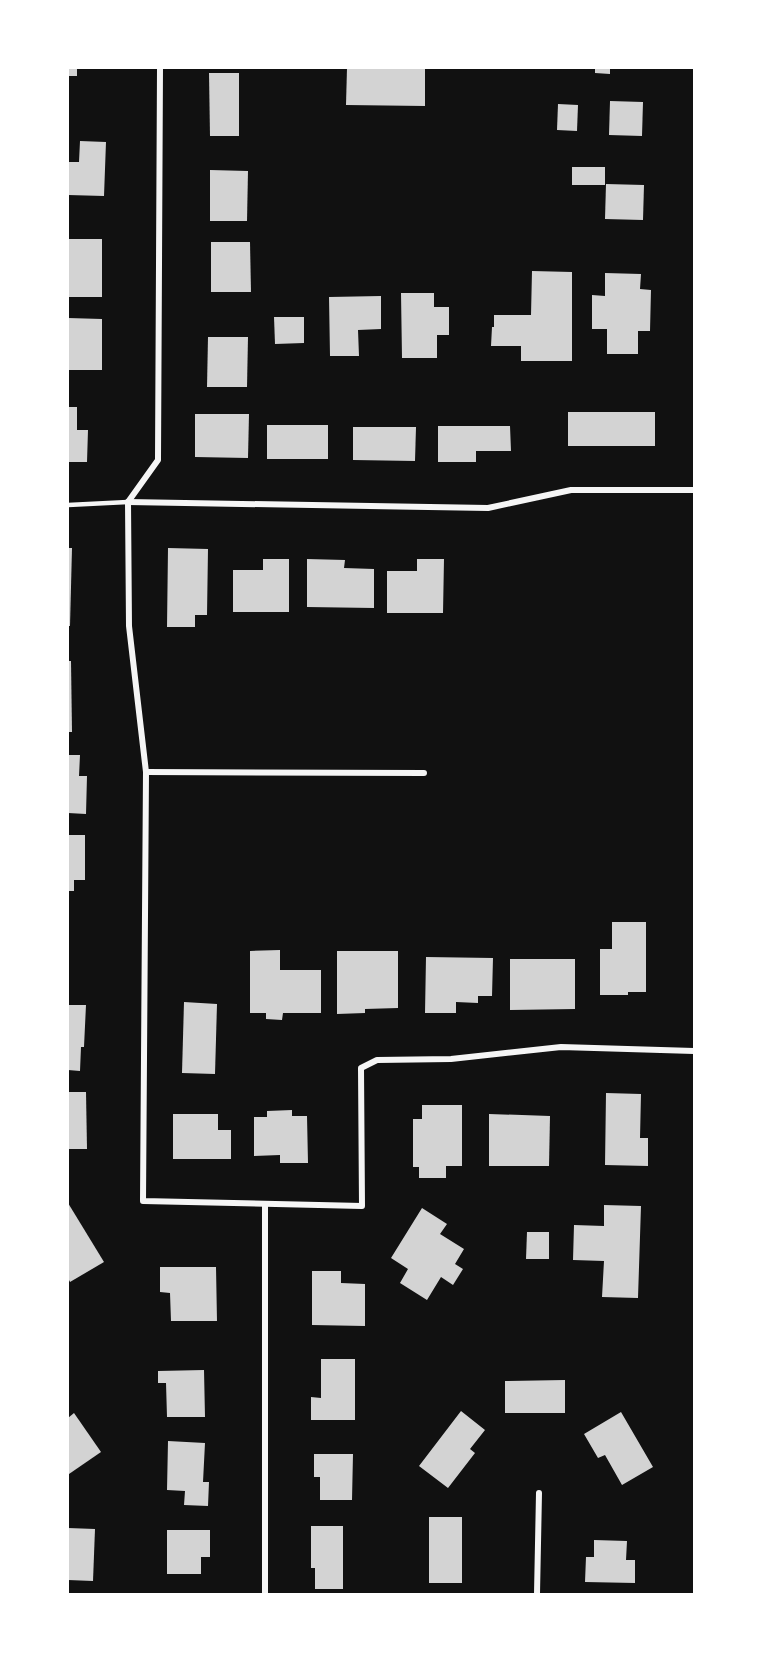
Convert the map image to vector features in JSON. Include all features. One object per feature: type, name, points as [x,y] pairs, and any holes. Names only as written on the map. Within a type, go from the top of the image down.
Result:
[{"type":"street","points":[[160,68],[158,460],[128,502],[129,626],[146,772],[142,1201],[362,1206],[362,1068],[377,1060],[451,1059],[561,1047],[694,1051]]},
{"type":"street","points":[[128,502],[488,508],[571,490],[694,490]]},
{"type":"street","points":[[146,772],[424,773]]},
{"type":"street","points":[[265,1204],[265,1594]]},
{"type":"street","points":[[537,1594],[539,1493]]},
{"type":"lane","points":[[68,506],[128,502]]},
{"type":"building","points":[[68,68],[77,68],[77,76],[68,76]]},
{"type":"building","points":[[347,68],[425,68],[425,106],[346,105]]},
{"type":"building","points":[[595,68],[610,68],[610,74],[595,73]]},
{"type":"building","points":[[209,73],[239,73],[239,136],[210,136]]},
{"type":"building","points":[[610,101],[643,102],[642,136],[609,135]]},
{"type":"building","points":[[558,104],[578,105],[577,131],[557,130]]},
{"type":"building","points":[[80,141],[106,142],[104,196],[68,195],[68,162],[79,162]]},
{"type":"building","points":[[572,167],[605,167],[605,185],[572,185]]},
{"type":"building","points":[[210,170],[248,171],[247,221],[210,221]]},
{"type":"building","points":[[606,184],[644,185],[643,220],[605,219]]},
{"type":"building","points":[[68,239],[102,239],[102,297],[68,297]]},
{"type":"building","points":[[211,242],[250,242],[251,292],[211,292]]},
{"type":"building","points":[[532,271],[572,272],[572,361],[521,361],[521,346],[491,346],[494,315],[531,315]]},
{"type":"building","points":[[605,273],[641,274],[640,289],[651,290],[650,331],[638,331],[638,354],[607,354],[607,329],[592,329],[592,295],[605,296]]},
{"type":"building","points":[[401,293],[434,293],[434,307],[449,307],[449,335],[437,335],[437,358],[402,358]]},
{"type":"building","points":[[381,296],[381,329],[358,330],[359,356],[330,356],[329,297]]},
{"type":"building","points":[[274,317],[304,317],[304,343],[275,344]]},
{"type":"building","points":[[68,318],[102,319],[102,370],[68,370]]},
{"type":"building","points":[[208,337],[248,337],[247,387],[207,387]]},
{"type":"building","points":[[68,407],[77,407],[77,430],[88,430],[87,462],[68,462]]},
{"type":"building","points":[[568,412],[655,412],[655,446],[568,446]]},
{"type":"building","points":[[195,414],[249,414],[248,458],[195,457]]},
{"type":"building","points":[[267,425],[328,425],[328,459],[267,459]]},
{"type":"building","points":[[438,426],[510,426],[511,451],[476,451],[476,462],[438,462]]},
{"type":"building","points":[[353,427],[416,427],[415,461],[353,460]]},
{"type":"building","points":[[68,548],[72,548],[70,626],[68,626]]},
{"type":"building","points":[[168,548],[208,549],[207,615],[195,615],[195,627],[167,627]]},
{"type":"building","points":[[263,559],[289,559],[289,612],[233,612],[233,570],[263,570]]},
{"type":"building","points":[[307,559],[345,560],[344,568],[374,569],[374,608],[307,607]]},
{"type":"building","points":[[417,559],[444,559],[443,613],[387,613],[387,571],[417,571]]},
{"type":"building","points":[[68,661],[71,661],[72,732],[68,732]]},
{"type":"building","points":[[68,755],[80,755],[79,776],[87,776],[86,814],[68,813]]},
{"type":"building","points":[[68,835],[85,835],[85,880],[74,880],[74,891],[68,891]]},
{"type":"building","points":[[612,922],[646,922],[646,992],[628,992],[628,995],[600,995],[600,949],[612,949]]},
{"type":"building","points":[[280,950],[280,970],[321,970],[321,1013],[283,1013],[282,1020],[266,1019],[266,1013],[250,1013],[250,951]]},
{"type":"building","points":[[337,951],[398,951],[398,1008],[365,1009],[365,1013],[337,1014]]},
{"type":"building","points":[[426,957],[493,958],[492,996],[478,996],[478,1003],[456,1002],[456,1013],[425,1013]]},
{"type":"building","points":[[510,959],[575,959],[575,1009],[510,1010]]},
{"type":"building","points":[[184,1002],[217,1004],[215,1074],[182,1073]]},
{"type":"building","points":[[68,1005],[86,1005],[84,1047],[81,1047],[80,1071],[68,1070]]},
{"type":"building","points":[[68,1092],[86,1092],[87,1149],[68,1149]]},
{"type":"building","points":[[606,1093],[641,1094],[640,1138],[648,1138],[648,1166],[605,1165]]},
{"type":"building","points":[[422,1105],[462,1105],[462,1166],[446,1166],[446,1178],[419,1178],[419,1167],[413,1167],[413,1119],[422,1119]]},
{"type":"building","points":[[292,1110],[292,1116],[307,1116],[308,1163],[280,1163],[280,1155],[254,1156],[254,1117],[267,1117],[267,1111]]},
{"type":"building","points":[[173,1114],[218,1114],[218,1130],[231,1130],[231,1159],[173,1159]]},
{"type":"building","points":[[489,1114],[550,1116],[549,1166],[489,1166]]},
{"type":"building","points":[[68,1203],[104,1262],[70,1282],[68,1278]]},
{"type":"building","points":[[604,1205],[641,1206],[638,1298],[602,1297],[604,1261],[573,1260],[574,1225],[604,1226]]},
{"type":"building","points":[[422,1208],[447,1224],[440,1234],[464,1249],[455,1264],[463,1269],[453,1285],[441,1277],[427,1300],[400,1283],[408,1269],[391,1258]]},
{"type":"building","points":[[527,1232],[549,1232],[549,1259],[526,1259]]},
{"type":"building","points":[[160,1267],[216,1267],[217,1321],[171,1321],[170,1293],[160,1292]]},
{"type":"building","points":[[312,1271],[341,1271],[341,1283],[365,1284],[365,1326],[312,1325]]},
{"type":"building","points":[[321,1359],[355,1359],[355,1420],[311,1420],[311,1397],[321,1398]]},
{"type":"building","points":[[204,1370],[205,1417],[167,1417],[166,1383],[158,1383],[158,1371]]},
{"type":"building","points":[[565,1380],[565,1413],[505,1413],[505,1381]]},
{"type":"building","points":[[461,1411],[485,1430],[470,1449],[475,1453],[448,1488],[419,1466]]},
{"type":"building","points":[[621,1412],[653,1467],[622,1485],[605,1455],[598,1458],[584,1434]]},
{"type":"building","points":[[74,1413],[101,1452],[69,1474],[68,1418]]},
{"type":"building","points":[[168,1441],[205,1443],[203,1482],[209,1482],[208,1506],[184,1505],[185,1491],[167,1490]]},
{"type":"building","points":[[314,1454],[353,1454],[352,1500],[320,1500],[320,1477],[314,1477]]},
{"type":"building","points":[[429,1517],[462,1517],[462,1583],[429,1583]]},
{"type":"building","points":[[311,1526],[343,1526],[343,1589],[315,1589],[315,1568],[311,1568]]},
{"type":"building","points":[[68,1528],[95,1529],[93,1581],[68,1580]]},
{"type":"building","points":[[167,1530],[210,1530],[210,1557],[201,1557],[201,1574],[167,1574]]},
{"type":"building","points":[[594,1540],[627,1541],[626,1560],[635,1560],[635,1583],[585,1582],[586,1557],[594,1557]]}]
